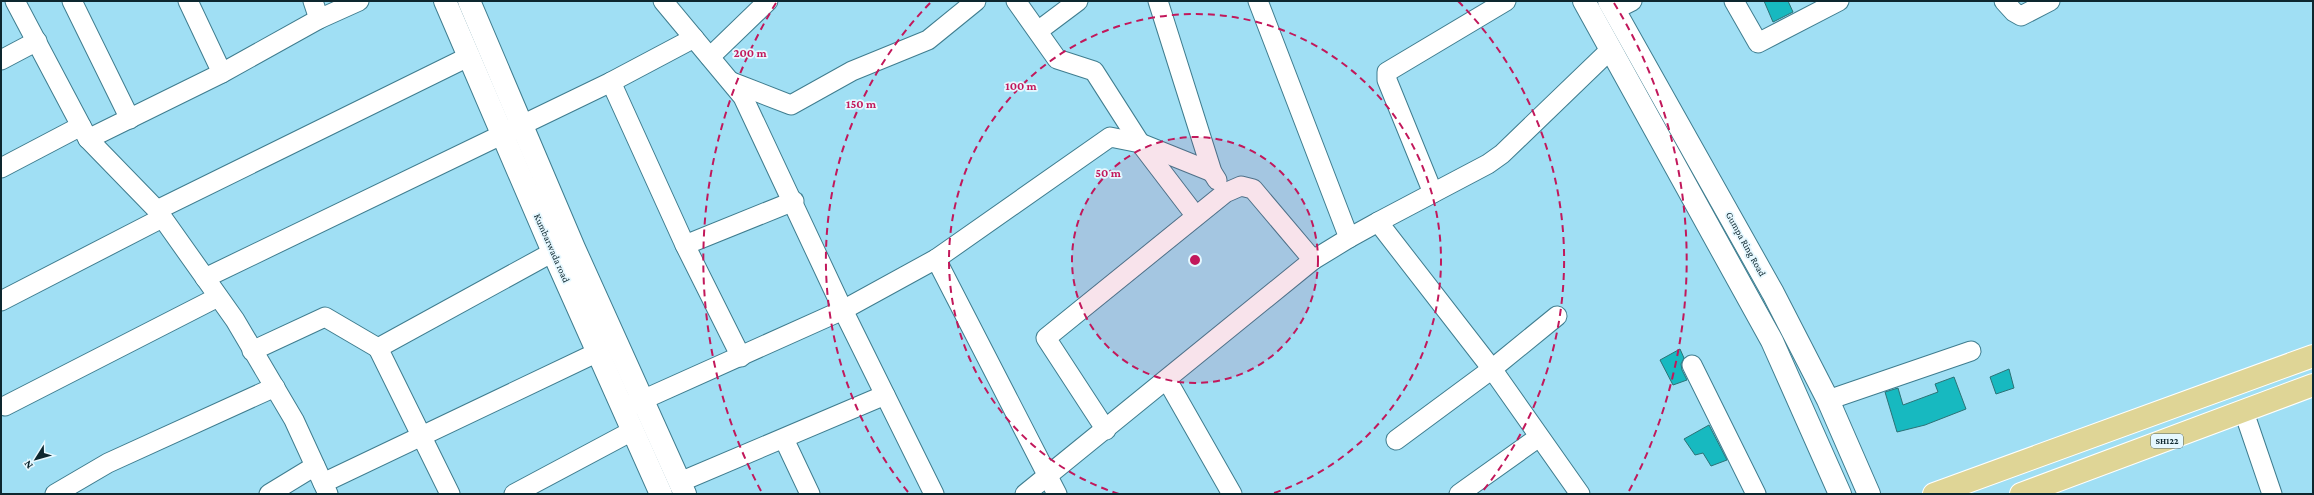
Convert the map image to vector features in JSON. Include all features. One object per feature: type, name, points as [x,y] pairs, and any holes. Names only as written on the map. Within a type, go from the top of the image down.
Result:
[{"type":"main road","points":[[1934,494],[2313,356]]},
{"type":"main road","name":"SH122","points":[[2021,494],[2313,385]]},
{"type":"street","points":[[15,1],[84,132],[160,214],[218,297],[294,420],[326,489],[423,435],[598,352]]},
{"type":"street","points":[[72,1],[130,119]]},
{"type":"street","points":[[188,1],[222,72]]},
{"type":"street","points":[[313,1],[319,19]]},
{"type":"street","points":[[1,168],[84,132],[130,119],[222,72],[319,19],[359,1]]},
{"type":"street","name":"Kumbarwada road","points":[[445,1],[470,56],[513,130],[574,248],[682,488]]},
{"type":"street","name":"Kumbarwada road","points":[[469,1],[553,252],[661,494]]},
{"type":"street","points":[[663,1],[743,97],[794,201],[843,310],[934,494]]},
{"type":"street","points":[[710,57],[768,1]]},
{"type":"street","points":[[730,81],[791,104],[864,65],[928,40],[976,1]]},
{"type":"street","points":[[1016,1],[1057,59],[1094,71],[1140,143],[1195,216]]},
{"type":"street","points":[[1038,32],[1078,1]]},
{"type":"street","points":[[1158,1],[1212,172],[1225,193]]},
{"type":"street","points":[[1258,1],[1349,238]]},
{"type":"street","points":[[1433,193],[1387,80],[1387,72],[1506,1]]},
{"type":"street","points":[[1584,1],[1772,341],[1840,494]]},
{"type":"street","points":[[1734,1],[1758,43],[1839,1]]},
{"type":"street","points":[[2004,1],[2021,16],[2050,1]]},
{"type":"street","name":"Gumpa Ring Road","points":[[1618,4],[1773,293],[1828,400],[1869,494]]},
{"type":"street","points":[[205,278],[611,82],[694,38]]},
{"type":"street","points":[[1,60],[37,41]]},
{"type":"street","points":[[1025,494],[1048,474],[1106,430],[1313,260],[1378,222],[1488,164],[1502,154],[1611,49]]},
{"type":"street","points":[[1,301],[160,214],[470,56]]},
{"type":"street","points":[[611,82],[685,245],[741,357]]},
{"type":"street","points":[[622,409],[843,310],[936,258],[1107,138],[1113,136],[1140,143],[1212,172]]},
{"type":"street","points":[[1106,430],[1046,338],[1195,216],[1225,193],[1241,186],[1253,189],[1313,260]]},
{"type":"street","points":[[685,245],[794,201]]},
{"type":"street","points":[[1378,222],[1492,369],[1580,494]]},
{"type":"street","points":[[378,348],[553,252]]},
{"type":"street","points":[[936,258],[1057,494]]},
{"type":"street","points":[[5,406],[218,297]]},
{"type":"street","points":[[1396,440],[1492,369],[1557,316]]},
{"type":"street","points":[[252,351],[325,317],[378,348],[423,435],[450,494]]},
{"type":"street","points":[[1828,400],[1971,351]]},
{"type":"street","points":[[1692,365],[1756,494]]},
{"type":"street","points":[[1167,380],[1232,494]]},
{"type":"street","points":[[55,494],[108,463],[274,387]]},
{"type":"street","points":[[682,488],[784,439],[885,395]]},
{"type":"street","points":[[2244,412],[2272,494]]},
{"type":"street","points":[[514,494],[632,431]]},
{"type":"street","points":[[1459,494],[1539,437]]},
{"type":"street","points":[[784,439],[810,494]]},
{"type":"street","points":[[269,494],[315,466]]},
{"type":"building","points":[[1764,1],[1788,1],[1793,12],[1773,22]]},
{"type":"building","points":[[1680,349],[1684,358],[1681,364],[1682,370],[1687,380],[1673,385],[1660,360]]},
{"type":"building","points":[[2009,369],[2014,388],[1996,394],[1990,377]]},
{"type":"building","points":[[1954,377],[1966,409],[1925,425],[1897,432],[1885,392],[1898,388],[1903,405],[1938,392],[1935,384]]},
{"type":"building","points":[[1709,425],[1727,460],[1711,466],[1703,453],[1695,455],[1684,439]]}]
